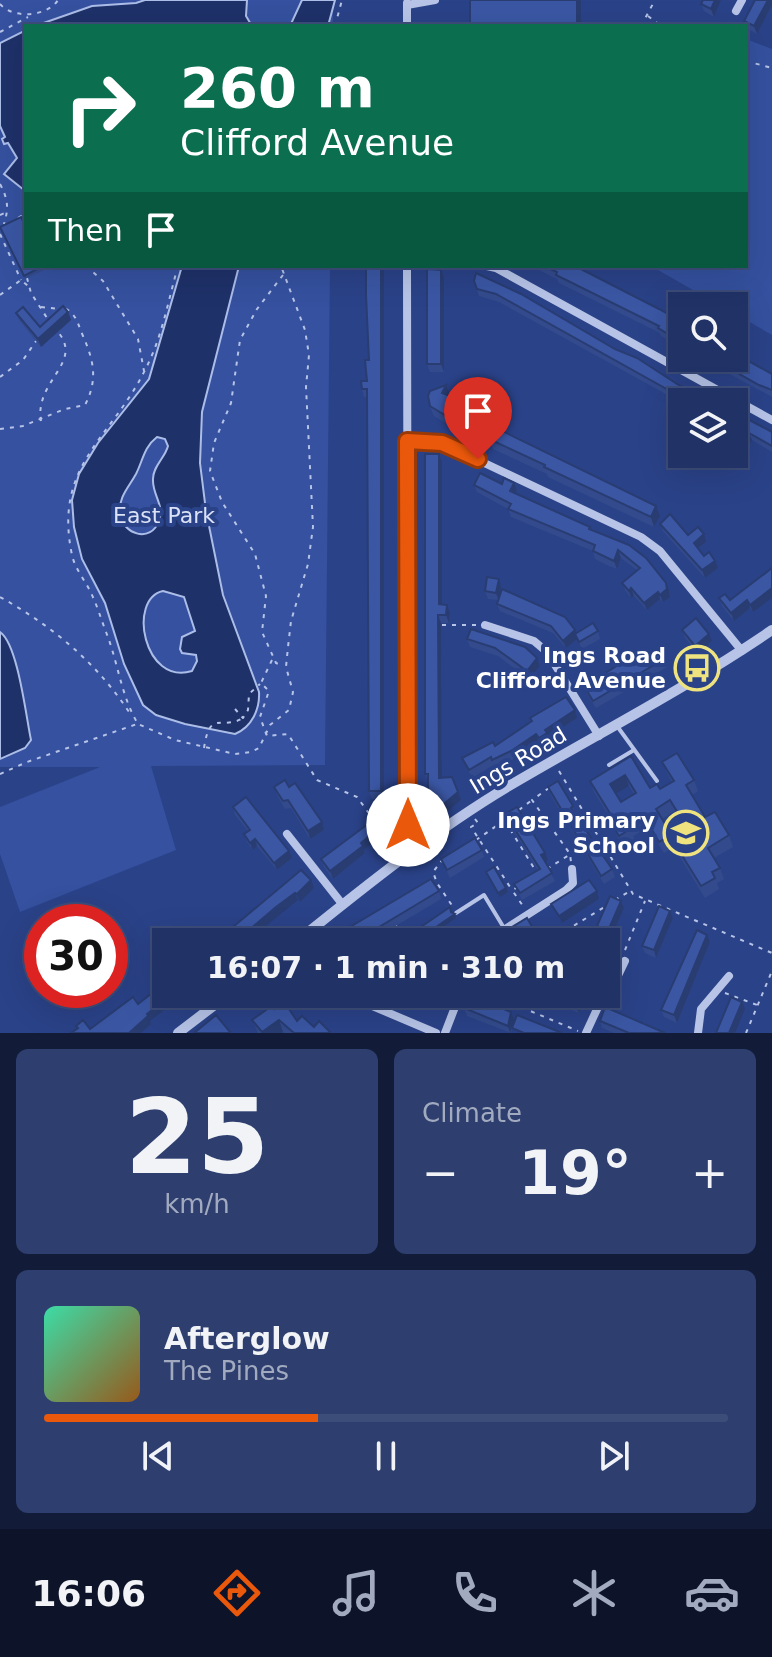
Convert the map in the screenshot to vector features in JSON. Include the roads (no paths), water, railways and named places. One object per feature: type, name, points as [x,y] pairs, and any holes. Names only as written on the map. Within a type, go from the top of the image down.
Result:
[{"type":"street","points":[[407,24],[407,3],[435,0]]},
{"type":"street","points":[[736,11],[742,0]]},
{"type":"street","points":[[407,268],[408,825],[423,846]]},
{"type":"street","points":[[492,268],[772,420]]},
{"type":"street","points":[[407,441],[442,443],[641,537],[660,551],[742,651]]},
{"type":"street","points":[[485,625],[534,641],[547,652],[599,736]]},
{"type":"street","name":"Ings Road","points":[[314,928],[507,787],[617,726],[772,630]]},
{"type":"street","points":[[287,834],[343,905]]},
{"type":"street","points":[[504,928],[566,890],[573,883],[572,869]]},
{"type":"street","points":[[620,971],[625,961]]},
{"type":"street","points":[[698,1033],[701,1009],[729,976]]},
{"type":"street","points":[[178,1033],[211,1008]]},
{"type":"street","points":[[377,1008],[436,1033]]},
{"type":"street","points":[[445,1033],[455,1008]]},
{"type":"street","points":[[585,1033],[598,1008]]},
{"type":"lane","points":[[617,726],[644,759],[657,781]]},
{"type":"lane","points":[[609,765],[634,750]]},
{"type":"lane","points":[[456,913],[484,895],[504,928]]},
{"type":"place","name":"Ings Road Clifford Avenue","points":[[697,668]]},
{"type":"place","name":"Ings Primary School","points":[[686,833]]},
{"type":"park label","name":"East Park","points":[[164,515]]}]
